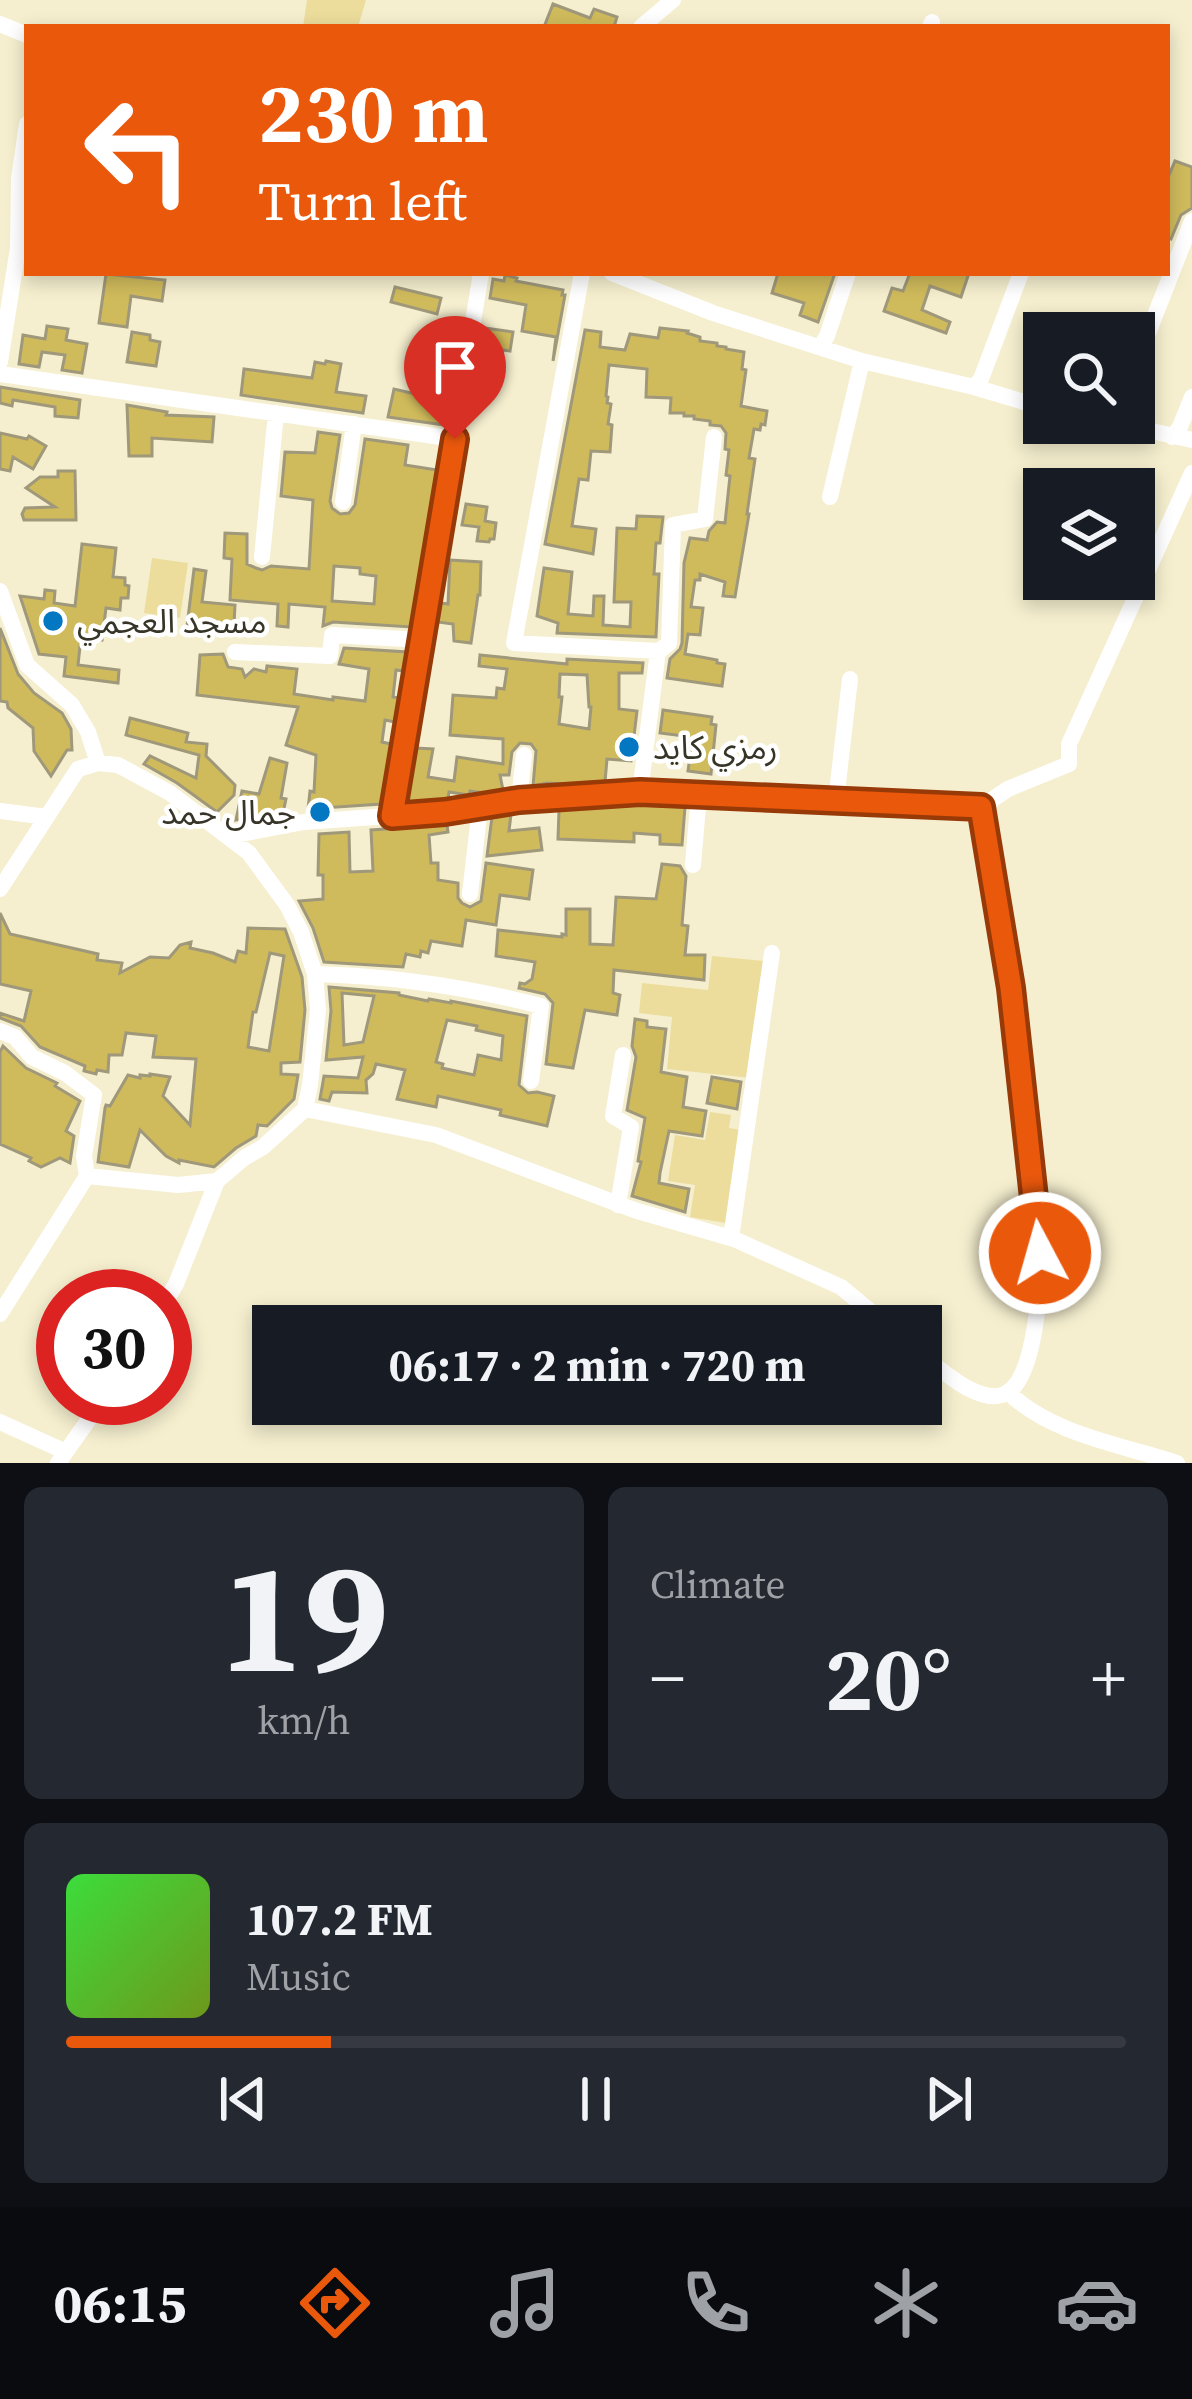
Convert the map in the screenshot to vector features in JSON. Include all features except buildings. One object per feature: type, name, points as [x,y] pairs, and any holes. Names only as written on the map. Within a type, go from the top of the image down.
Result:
[{"type":"street","points":[[645,24],[674,0]]},
{"type":"street","points":[[0,362],[18,248],[24,145]]},
{"type":"street","points":[[1155,315],[1192,221]]},
{"type":"street","points":[[392,816],[481,276]]},
{"type":"street","points":[[581,276],[514,643],[658,652],[669,643],[673,525],[705,519],[714,436]]},
{"type":"street","points":[[620,276],[712,313],[862,361],[1023,402]]},
{"type":"street","points":[[820,346],[847,276]]},
{"type":"street","points":[[974,387],[1021,276]]},
{"type":"street","points":[[830,497],[862,361]]},
{"type":"street","points":[[0,374],[455,439]]},
{"type":"street","points":[[1172,437],[1192,397]]},
{"type":"street","points":[[262,557],[276,412]]},
{"type":"street","points":[[343,502],[354,424]]},
{"type":"street","points":[[1155,433],[1192,440]]},
{"type":"street","points":[[230,836],[304,822],[640,792],[981,807],[1008,789],[1063,766],[1192,473]]},
{"type":"street","points":[[0,591],[27,665],[72,706],[88,731],[98,763]]},
{"type":"street","points":[[235,652],[330,656],[332,635],[423,640]]},
{"type":"street","points":[[640,792],[658,652]]},
{"type":"street","points":[[836,801],[850,679]]},
{"type":"street","points":[[519,800],[524,755]]},
{"type":"street","points":[[0,889],[78,769],[98,763],[118,765],[170,793],[249,853],[301,932],[315,974],[318,1010],[305,1109],[218,1181],[182,1269]]},
{"type":"street","points":[[693,865],[699,794]]},
{"type":"street","points":[[470,894],[480,807]]},
{"type":"street","points":[[942,1371],[960,1385],[998,1396],[1008,1392],[1018,1383],[1032,1345],[1039,1300],[1040,1253],[1011,988],[981,807]]},
{"type":"street","points":[[0,811],[47,817]]},
{"type":"street","points":[[730,1238],[772,953]]},
{"type":"street","points":[[315,974],[365,975],[465,989],[541,1006],[530,1081]]},
{"type":"street","points":[[0,1031],[94,1096],[84,1156],[87,1176],[0,1314]]},
{"type":"street","points":[[618,1205],[631,1127],[613,1116],[623,1055]]},
{"type":"street","points":[[305,1109],[436,1135],[618,1205],[730,1238],[812,1271],[863,1305]]},
{"type":"street","points":[[87,1176],[178,1185],[218,1181]]},
{"type":"street","points":[[1008,1392],[1065,1428],[1177,1463]]},
{"type":"street","points":[[0,1422],[62,1457],[85,1425]]},
{"type":"shaded area","points":[[307,0],[366,0],[359,24],[303,24]]},
{"type":"shaded area","points":[[152,558],[188,563],[180,618],[144,613]]},
{"type":"shaded area","points":[[712,956],[764,961],[751,1078],[667,1069],[672,1017],[639,1013],[642,983],[708,990]]},
{"type":"shaded area","points":[[710,1112],[731,1115],[729,1128],[741,1130],[726,1223],[690,1217],[695,1185],[668,1181],[675,1135],[705,1140]]},
{"type":"place","name":"مسجد العجمي","points":[[53,621]]},
{"type":"place","name":"رمزي كايد","points":[[629,747]]},
{"type":"place","name":"جمال حمد","points":[[320,812]]},
{"type":"route","points":[[455,439],[392,816],[519,800],[640,792],[981,807],[1011,988],[1040,1253]]}]
